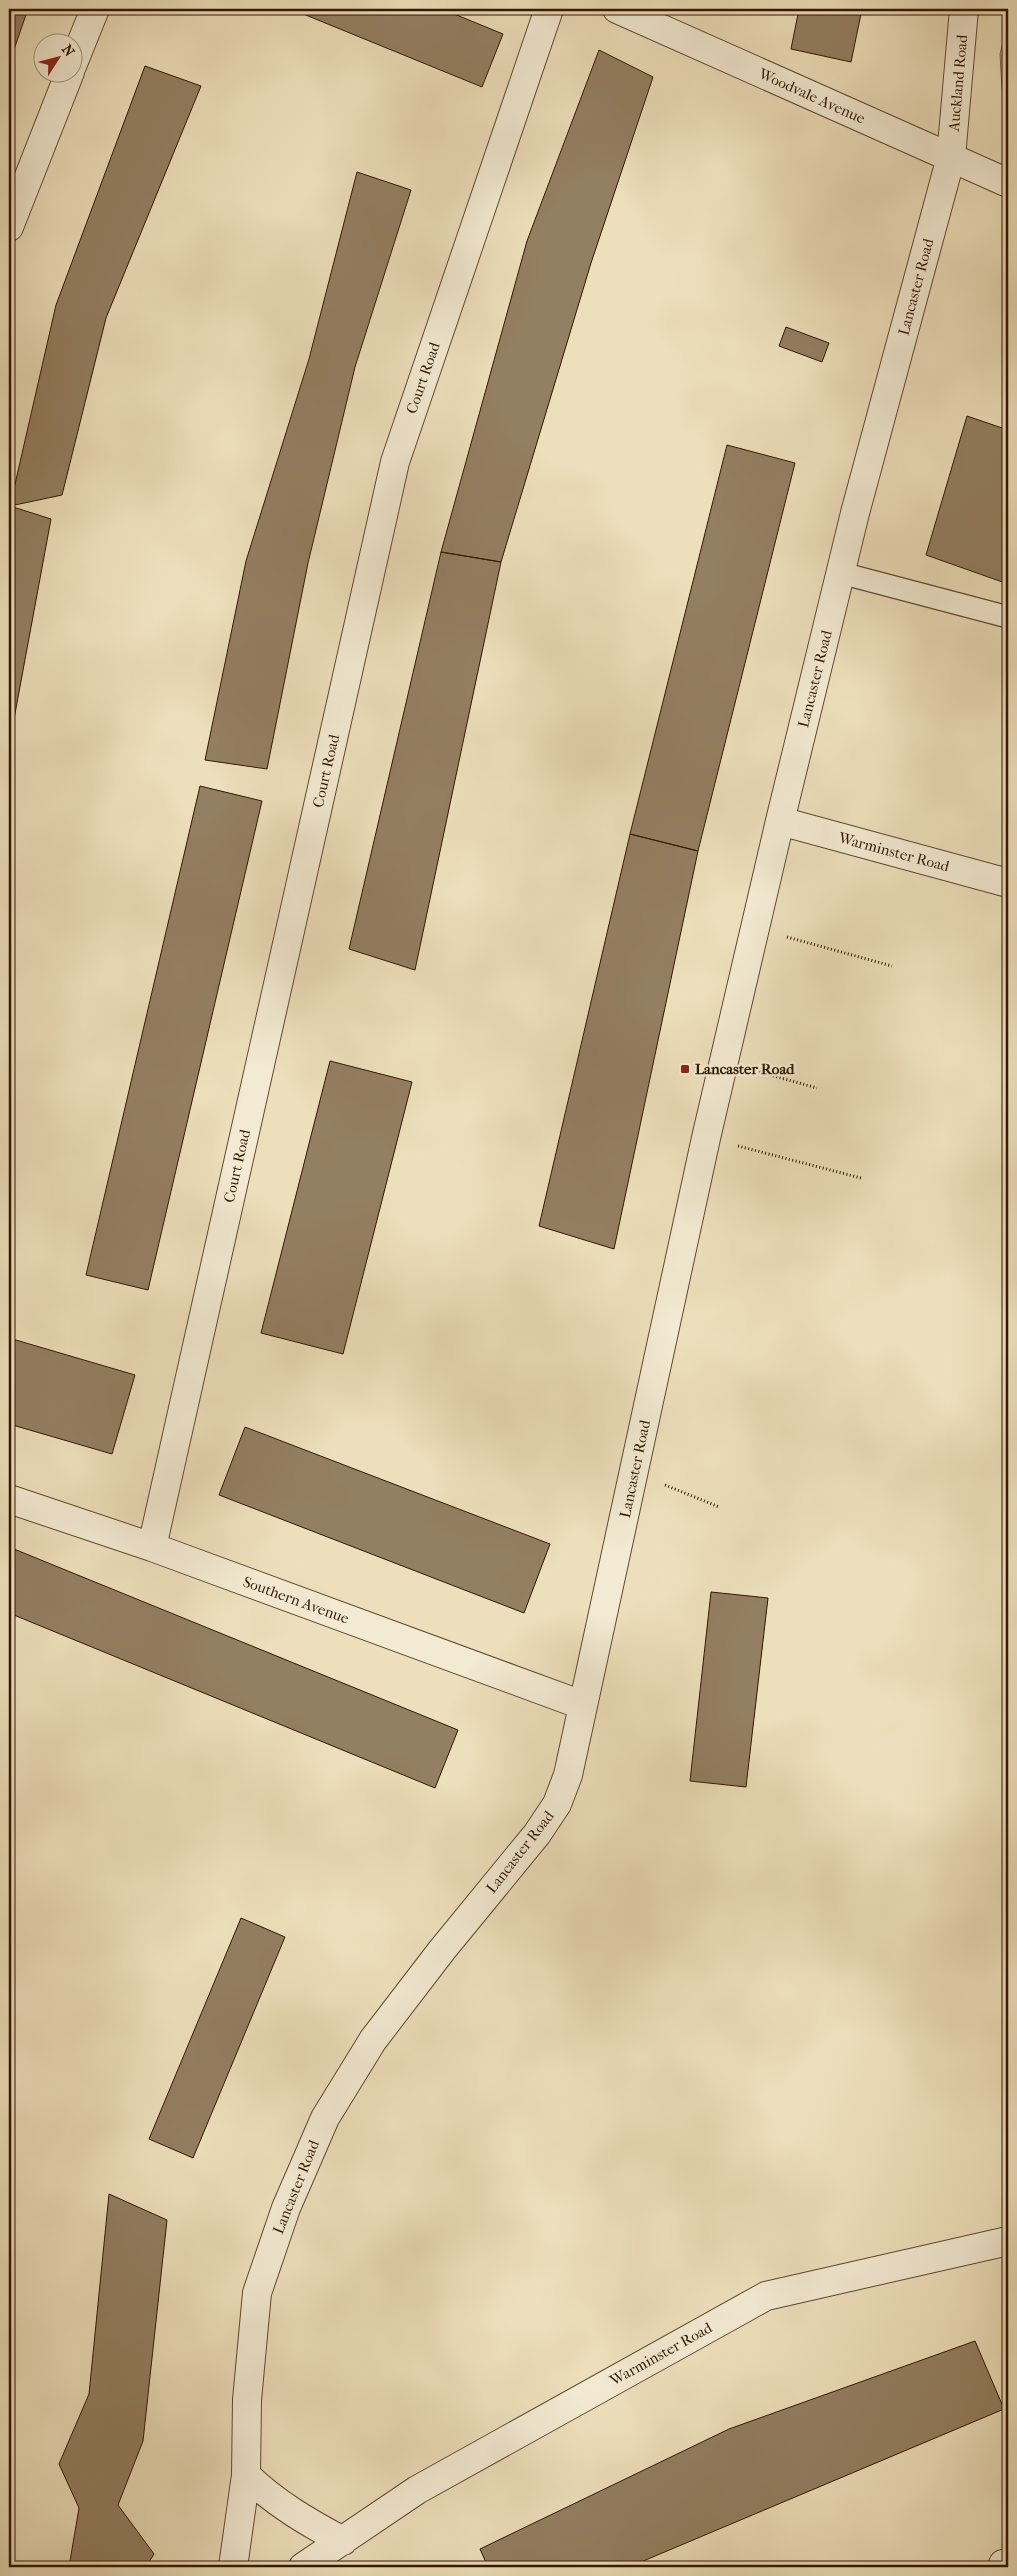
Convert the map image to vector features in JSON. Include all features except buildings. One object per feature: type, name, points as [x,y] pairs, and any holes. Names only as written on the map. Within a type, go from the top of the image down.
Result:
[{"type":"street","points":[[82,41],[95,9]]},
{"type":"street","name":"Court Road","points":[[152,1547],[395,462],[549,9]]},
{"type":"street","name":"Woodvale Avenue","points":[[616,9],[1008,183]]},
{"type":"street","name":"Auckland Road","points":[[951,157],[964,9]]},
{"type":"street","points":[[9,227],[66,82]]},
{"type":"street","name":"Lancaster Road","points":[[233,2567],[246,2475],[247,2400],[257,2293],[276,2234],[306,2162],[326,2118],[373,2040],[448,1943],[537,1834],[557,1804],[568,1775],[706,1138],[780,821],[841,573],[951,157]]},
{"type":"street","name":"Warminster Road","points":[[780,821],[1008,883]]},
{"type":"street","name":"Southern Avenue","points":[[9,1499],[152,1547],[582,1705]]},
{"type":"street","name":"Warminster Road","points":[[303,2567],[417,2490],[766,2296],[1008,2242]]},
{"type":"street","points":[[246,2475],[269,2497],[342,2541]]},
{"type":"lane","points":[[841,573],[1008,617]]},
{"type":"path","points":[[755,928],[892,966]]},
{"type":"path","points":[[724,1062],[817,1088]]},
{"type":"path","points":[[706,1138],[861,1178]]},
{"type":"path","points":[[634,1473],[719,1507]]},
{"type":"green space","points":[[1008,23],[1008,108],[1002,88],[1000,54]]},
{"type":"place","name":"Lancaster Road","points":[[685,1069]]}]
